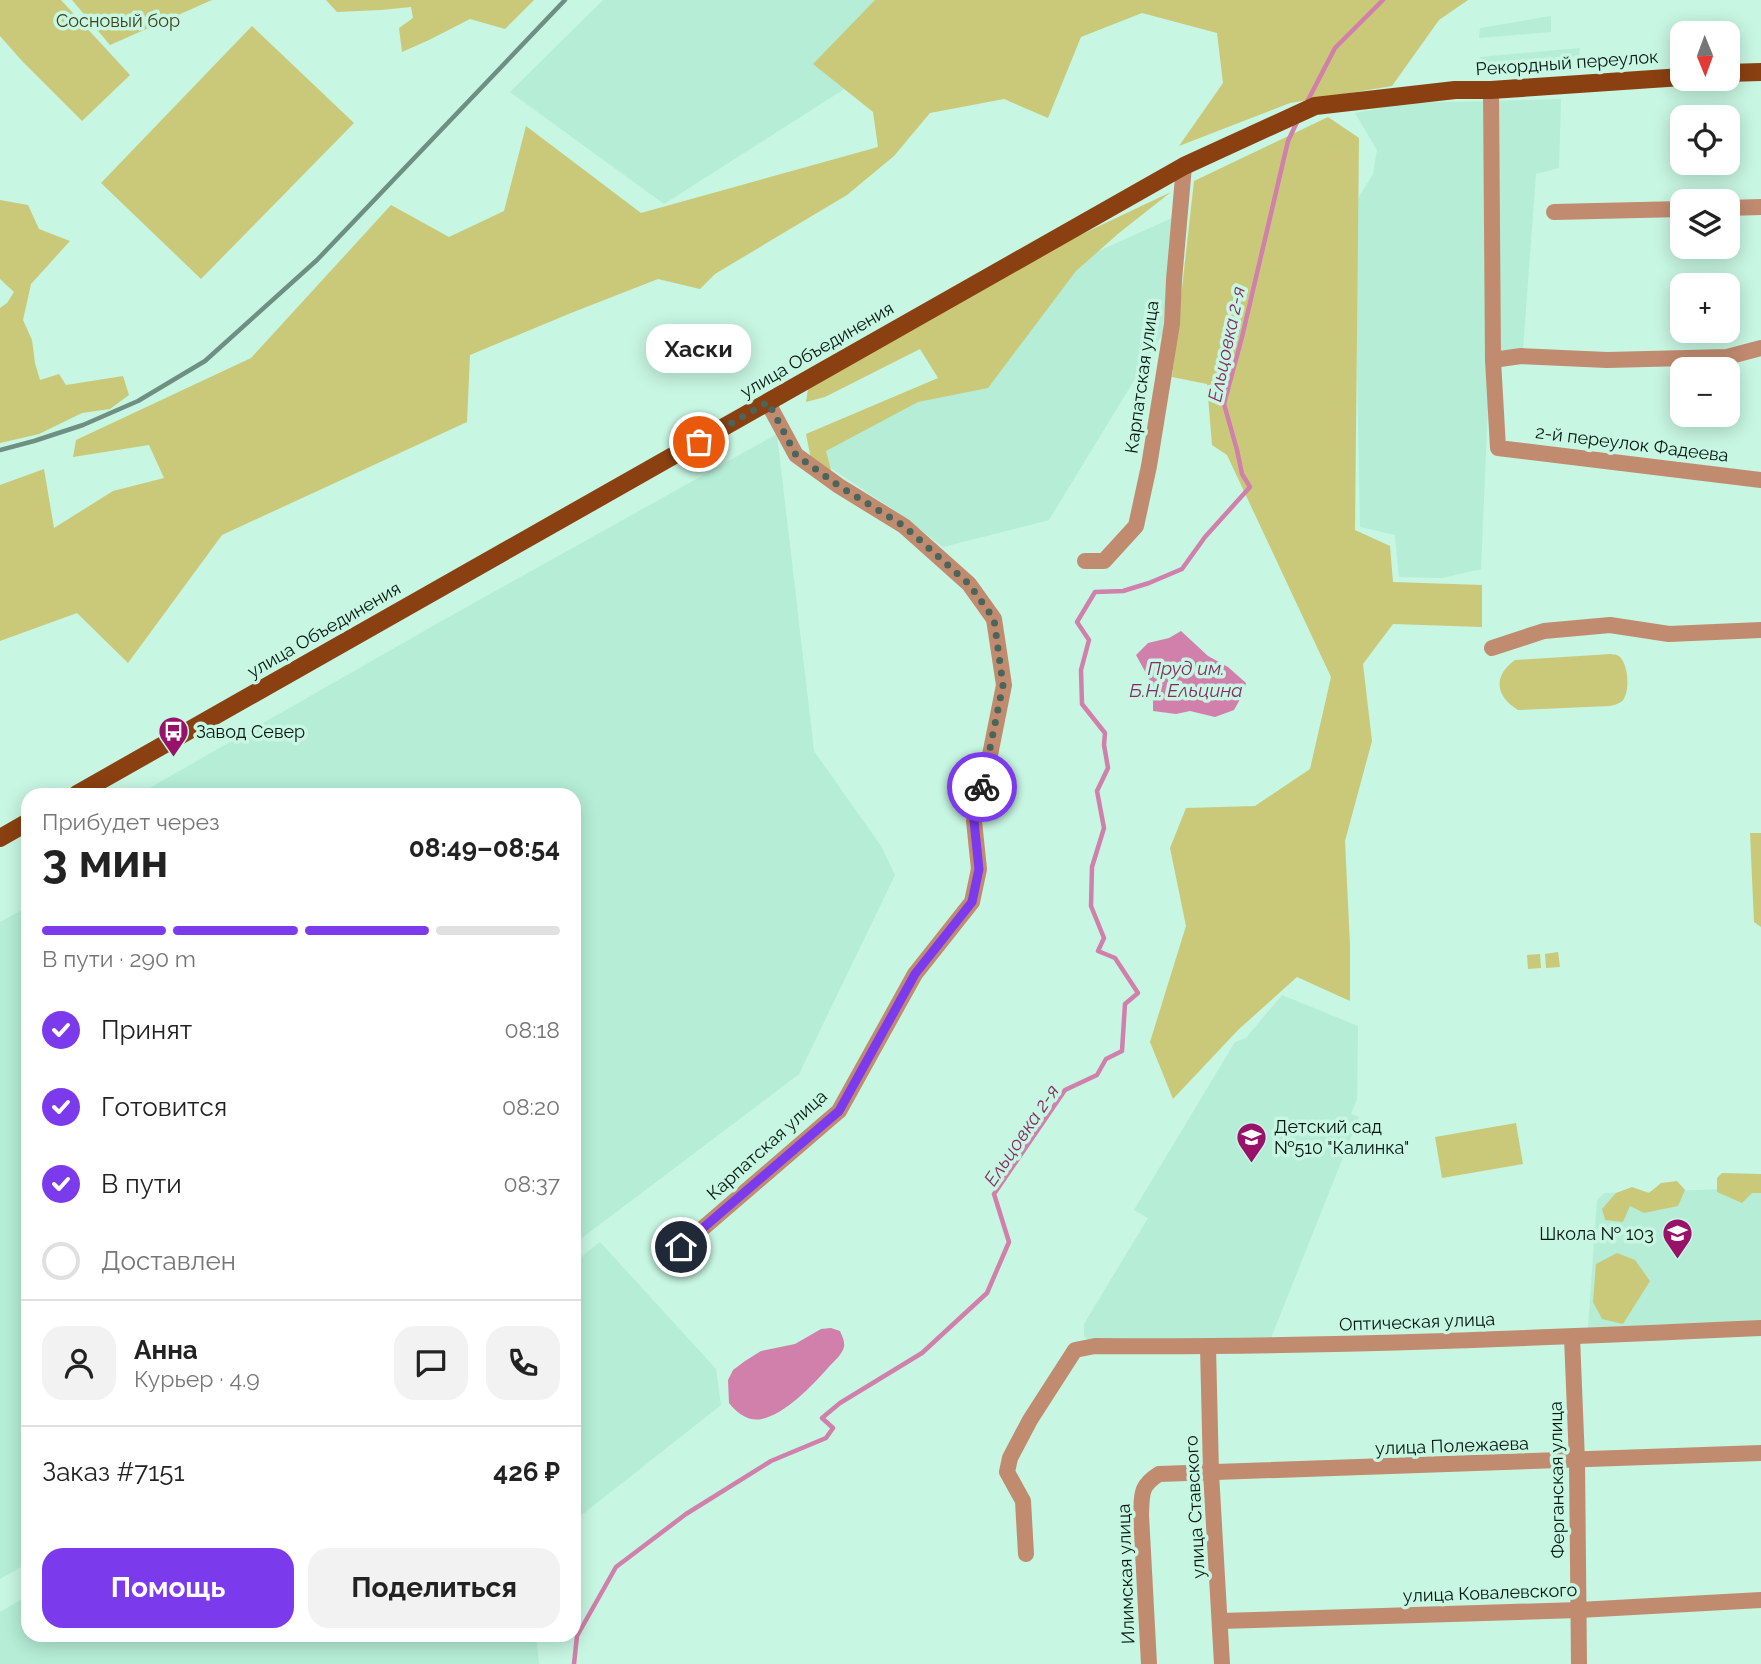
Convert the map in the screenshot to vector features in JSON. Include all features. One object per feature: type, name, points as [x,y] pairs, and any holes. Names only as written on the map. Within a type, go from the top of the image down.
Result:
[{"type":"main road","points":[[1740,73],[1761,72]]},
{"type":"main road","name":"Рекордный переулок","points":[[1455,90],[1670,78]]},
{"type":"main road","name":"улица Объединения","points":[[88,788],[1184,166],[1315,106],[1455,90]]},
{"type":"main road","points":[[0,838],[21,826]]},
{"type":"street","points":[[1491,90],[1493,360],[1521,356],[1607,360],[1727,357],[1761,348]]},
{"type":"street","name":"Карпатская улица","points":[[1085,561],[1104,561],[1136,526],[1149,466],[1172,324],[1184,166]]},
{"type":"street","points":[[1740,208],[1761,207]]},
{"type":"street","points":[[1554,212],[1670,209]]},
{"type":"street","name":"2-й переулок Фадеева","points":[[1493,360],[1498,448],[1761,480]]},
{"type":"street","name":"Карпатская улица","points":[[681,1247],[839,1111],[915,974],[972,902],[979,869],[974,821],[986,775],[1003,685],[994,619],[969,584],[904,526],[839,486],[796,455],[768,402]]},
{"type":"street","points":[[1492,648],[1544,631],[1610,625],[1670,634],[1761,630]]},
{"type":"street","name":"Оптическая улица","points":[[1026,1554],[1023,1501],[1007,1472],[1010,1458],[1030,1420],[1075,1350],[1095,1346],[1208,1347],[1572,1337],[1761,1328]]},
{"type":"street","name":"Ферганская улица","points":[[1572,1337],[1580,1664]]},
{"type":"street","name":"улица Ставского","points":[[1208,1347],[1211,1473],[1222,1664]]},
{"type":"street","name":"улица Полежаева","points":[[1146,1482],[1159,1474],[1761,1453]]},
{"type":"street","name":"Илимская улица","points":[[1146,1482],[1142,1494],[1141,1515],[1149,1664]]},
{"type":"street","name":"улица Ковалевского","points":[[1220,1621],[1579,1610],[1761,1600]]},
{"type":"shaded area","points":[[603,0],[984,0],[664,204],[510,92]]},
{"type":"shaded area","points":[[1551,16],[1551,32],[1479,38],[1480,28]]},
{"type":"shaded area","points":[[1580,48],[1579,57],[1476,66],[1480,57]]},
{"type":"shaded area","points":[[1561,99],[1559,168],[1536,174],[1523,349],[1490,356],[1481,569],[1442,578],[1399,577],[1395,535],[1360,527],[1354,205],[1373,174],[1377,150],[1355,113],[1407,103]]},
{"type":"shaded area","points":[[1172,218],[1163,333],[1049,520],[943,547],[900,514],[823,463],[820,445],[901,402],[983,385],[1081,259]]},
{"type":"shaded area","points":[[777,434],[814,751],[881,846],[895,875],[799,1074],[581,1239],[581,788],[150,788]]},
{"type":"shaded area","points":[[21,911],[21,1567],[0,1579],[0,922]]},
{"type":"shaded area","name":"Детский сад №510 \"Калинка\"","points":[[1282,995],[1358,1026],[1357,1099],[1351,1114],[1359,1117],[1269,1343],[1094,1344],[1084,1336],[1084,1324],[1148,1218],[1134,1210],[1235,1042],[1246,1038]]},
{"type":"shaded area","name":"Школа № 103","points":[[1761,1188],[1761,1322],[1588,1328],[1597,1200],[1605,1193]]},
{"type":"shaded area","points":[[600,1242],[716,1369],[721,1405],[581,1515],[581,1257]]},
{"type":"shaded area","points":[[21,1600],[21,1642],[537,1642],[539,1664],[0,1664],[0,1612]]},
{"type":"green space","points":[[0,0],[61,0],[130,75],[82,121],[0,36]]},
{"type":"green space","name":"Сосновый бор","points":[[72,0],[212,0],[110,45]]},
{"type":"green space","points":[[326,0],[534,0],[505,29],[470,19],[402,52],[399,28],[413,18],[411,7],[337,12]]},
{"type":"green space","points":[[875,0],[1468,0],[1439,20],[1392,86],[1290,103],[1179,146],[1223,83],[1217,33],[1142,13],[1081,37],[1048,118],[1004,99],[930,113],[894,156],[847,195],[715,274],[700,289],[658,279],[470,355],[467,422],[222,535],[128,663],[77,613],[0,641],[0,485],[44,469],[54,528],[113,491],[164,478],[149,445],[73,457],[76,440],[251,358],[391,205],[449,237],[504,211],[526,126],[641,213],[878,147],[873,112],[813,64]]},
{"type":"green space","points":[[252,26],[354,123],[201,279],[101,183]]},
{"type":"green space","points":[[1328,117],[1359,138],[1355,530],[1390,546],[1393,582],[1482,585],[1482,627],[1393,624],[1363,664],[1372,741],[1345,841],[1350,1001],[1297,977],[1238,1030],[1173,1099],[1150,1042],[1186,926],[1170,848],[1186,808],[1255,806],[1310,769],[1331,677],[1227,455],[1212,445],[1207,384],[1172,377],[1194,181]]},
{"type":"green space","points":[[1171,192],[1076,271],[988,388],[918,402],[826,451],[832,474],[811,459],[806,434],[938,378],[920,349],[825,397],[806,402],[808,389],[1057,246]]},
{"type":"green space","points":[[0,200],[28,205],[39,229],[70,241],[31,284],[23,320],[32,340],[40,380],[59,374],[66,385],[123,376],[129,395],[110,409],[82,413],[39,434],[0,443],[0,308],[14,292],[0,279]]},
{"type":"green space","points":[[1611,654],[1621,658],[1627,678],[1624,698],[1616,704],[1518,710],[1501,692],[1500,679],[1515,660]]},
{"type":"green space","points":[[1750,833],[1761,833],[1761,927],[1754,922]]},
{"type":"green space","points":[[1558,952],[1560,967],[1546,968],[1545,954]]},
{"type":"green space","points":[[1540,954],[1541,968],[1528,969],[1527,955]]},
{"type":"green space","points":[[1516,1123],[1523,1164],[1442,1178],[1435,1137]]},
{"type":"green space","points":[[1722,1173],[1761,1174],[1761,1193],[1752,1193],[1742,1203],[1717,1192],[1717,1178]]},
{"type":"green space","points":[[1677,1181],[1685,1190],[1678,1206],[1644,1213],[1630,1206],[1623,1222],[1605,1220],[1602,1209],[1616,1193],[1632,1187],[1649,1193],[1661,1183]]},
{"type":"green space","points":[[1617,1253],[1635,1260],[1650,1281],[1623,1324],[1602,1319],[1593,1302],[1596,1264]]},
{"type":"water","name":"Пруд им. Б.Н. Ельцина","points":[[1181,631],[1208,656],[1228,667],[1246,683],[1234,710],[1215,717],[1190,711],[1176,714],[1153,711],[1153,686],[1136,655],[1148,643],[1169,638]]},
{"type":"water","points":[[821,1329],[840,1331],[843,1350],[814,1383],[789,1405],[771,1416],[757,1420],[743,1416],[729,1403],[728,1380],[733,1370],[745,1361],[761,1351],[795,1344]]},
{"type":"waterway","name":"Ельцовка 2-я","points":[[1307,102],[1335,48],[1383,0]]},
{"type":"waterway","name":"Ельцовка 2-я","points":[[581,1629],[616,1567],[686,1514],[771,1461],[826,1438],[833,1428],[822,1418],[840,1403],[922,1353],[987,1293],[1009,1242],[994,1194],[1065,1090],[1097,1075],[1106,1059],[1122,1051],[1125,1004],[1138,993],[1115,958],[1098,951],[1104,938],[1091,906],[1092,867],[1104,828],[1097,791],[1108,768],[1105,733],[1082,704],[1081,670],[1089,640],[1077,622],[1095,592],[1123,591],[1182,569],[1205,537],[1250,487],[1242,474],[1224,404],[1288,141],[1297,122]]},
{"type":"waterway","name":"Ельцовка 2-я","points":[[574,1664],[576,1642]]},
{"type":"railway","points":[[0,450],[83,425],[138,401],[205,361],[317,260],[565,0]]},
{"type":"way so far","points":[[699,442],[768,402],[796,455],[839,486],[904,526],[969,584],[994,619],[1003,685],[982,787]]},
{"type":"place","name":"Хаски","points":[[699,442]]},
{"type":"place","name":"Завод Север","points":[[173,759]]},
{"type":"place","name":"Детский сад №510 \"Калинка\"","points":[[1251,1164]]},
{"type":"place","name":"Школа № 103","points":[[1677,1261]]},
{"type":"route","points":[[681,1247],[839,1111],[915,974],[972,902],[979,869],[974,821],[982,787]]}]
